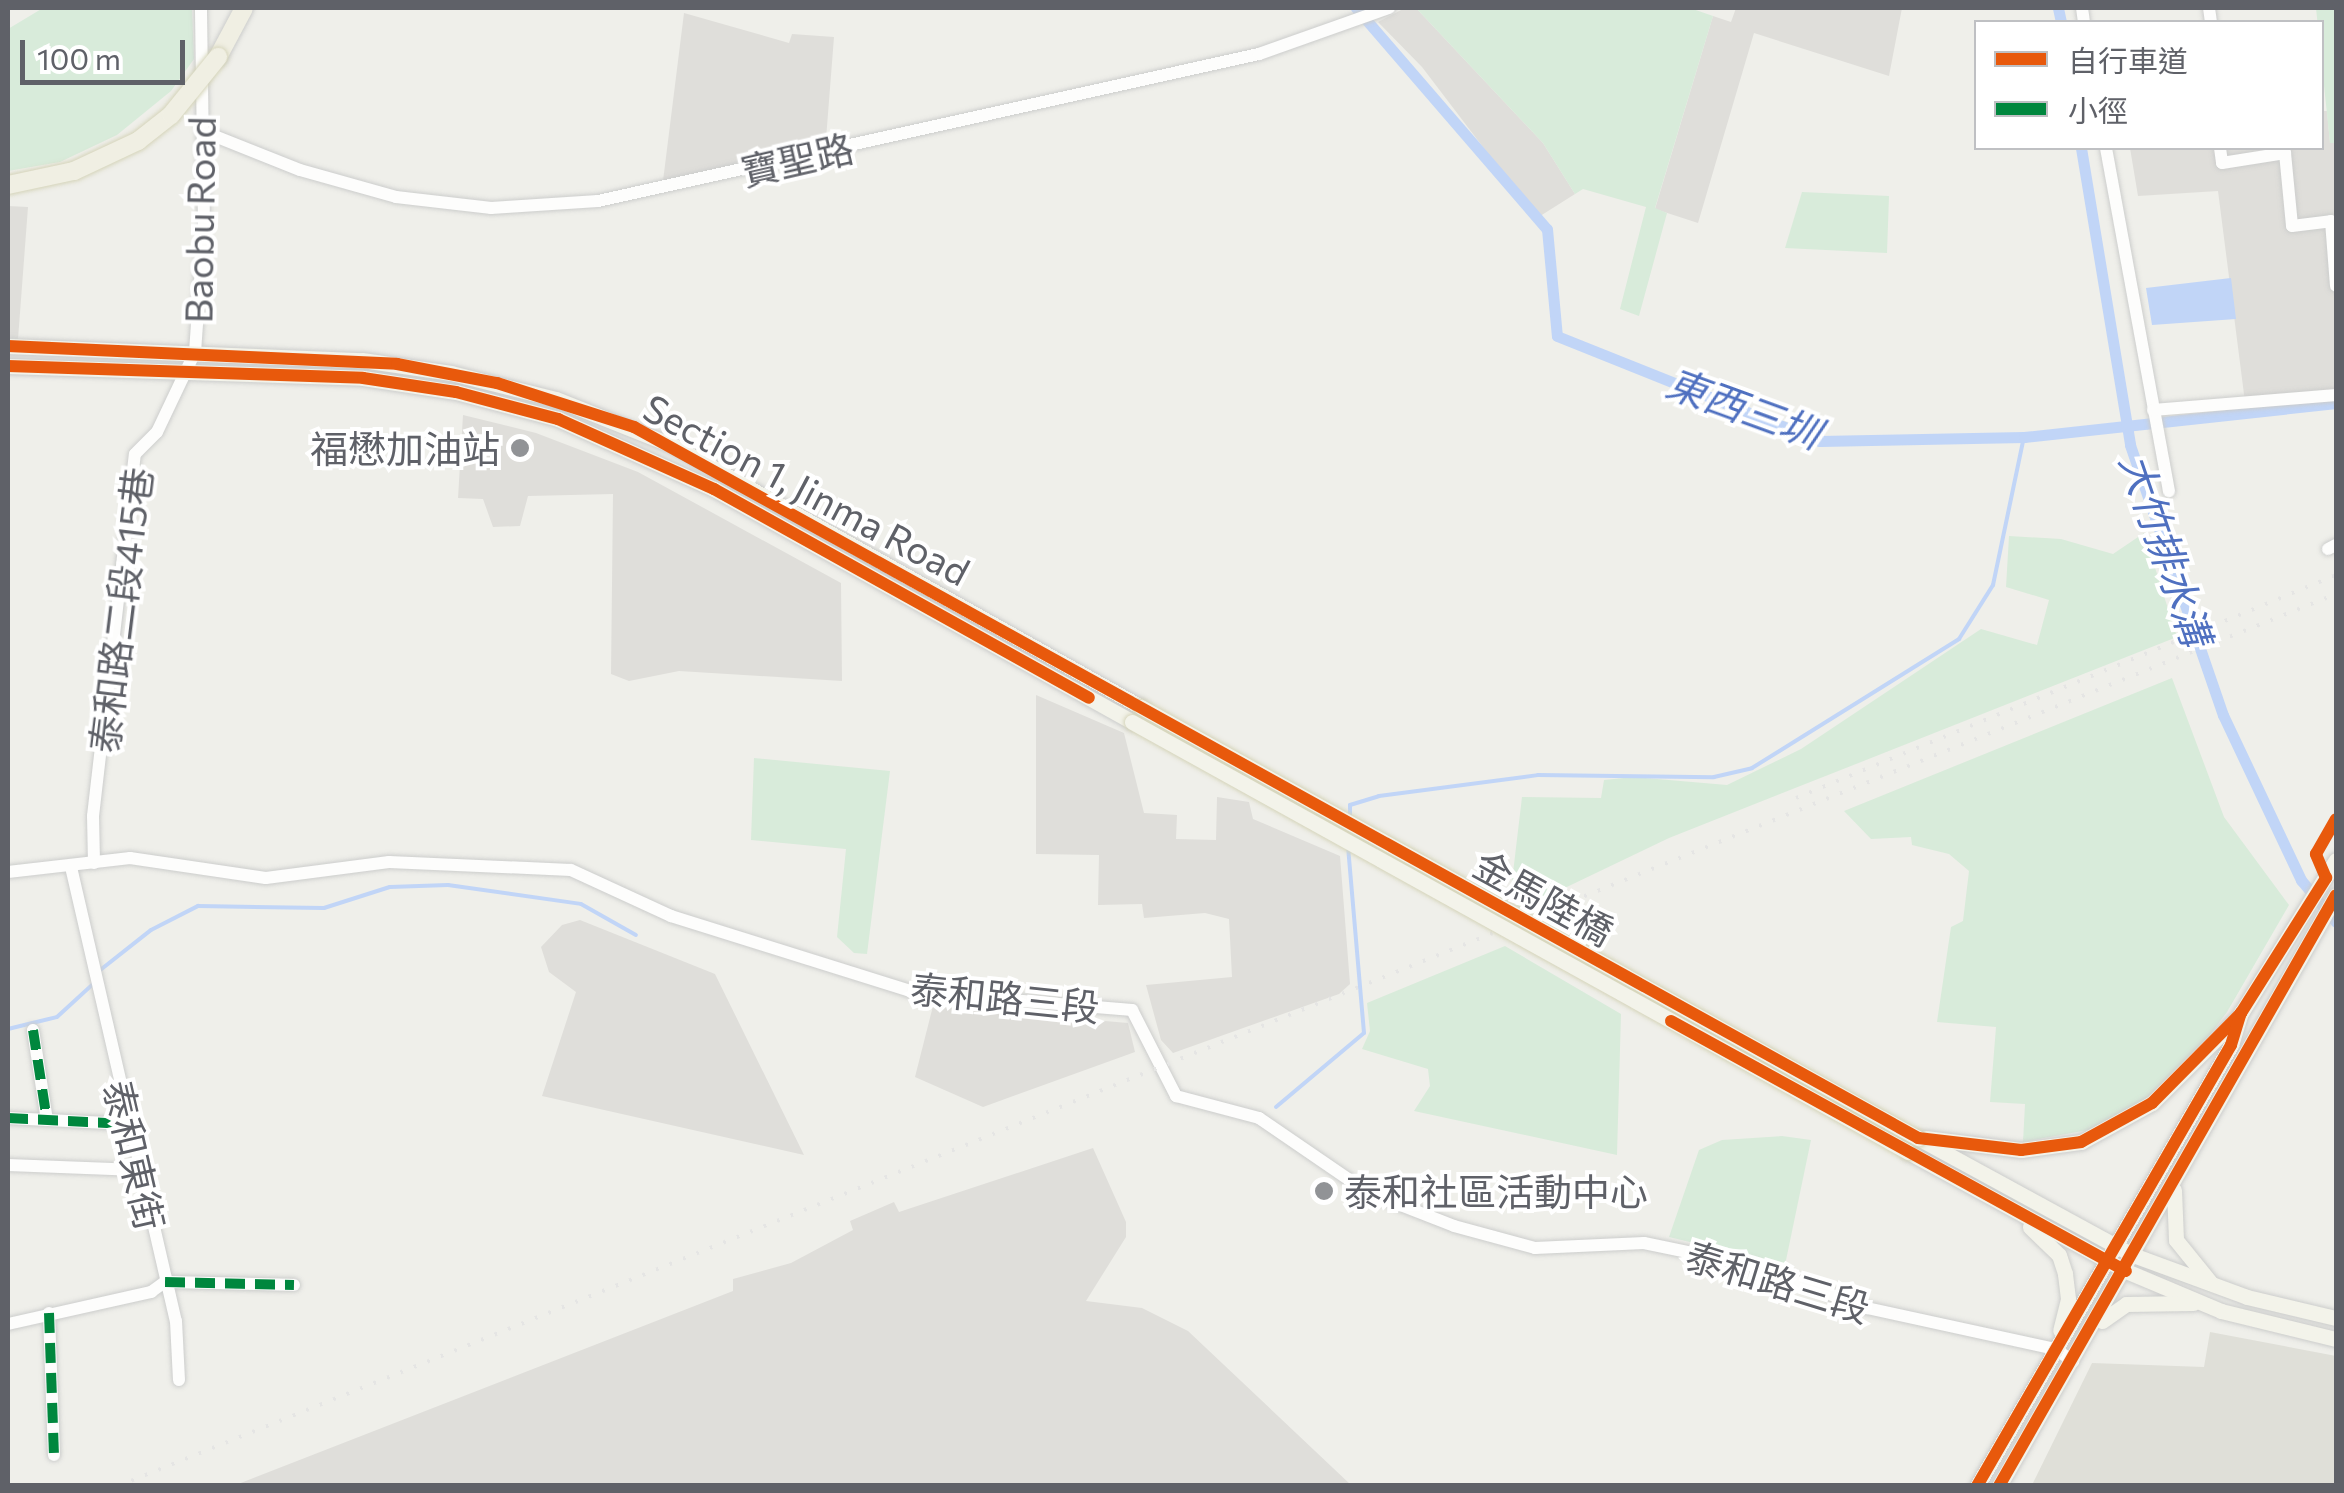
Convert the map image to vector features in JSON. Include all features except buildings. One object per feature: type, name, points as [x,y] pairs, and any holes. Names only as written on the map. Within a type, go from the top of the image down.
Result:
[{"type":"highway","points":[[8,184],[74,171],[138,142],[171,116],[218,57],[244,8]]},
{"type":"main road","name":"Section 1, Jinma Road","points":[[8,346],[195,352],[415,367],[595,412],[708,464],[1136,714]]},
{"type":"main road","name":"Section 1, Jinma Road","points":[[8,366],[186,370],[396,382],[502,402],[584,429],[714,489],[1136,714]]},
{"type":"main road","name":"金馬陸橋","points":[[1136,714],[1918,1138]]},
{"type":"main road","name":"金馬陸橋","points":[[1136,714],[2013,1210]]},
{"type":"main road","points":[[1918,1138],[2021,1150],[2081,1142],[2152,1103],[2242,1013],[2328,882],[2336,860]]},
{"type":"main road","points":[[1999,1486],[2126,1271],[2336,896]]},
{"type":"main road","points":[[1977,1486],[2232,1045],[2242,1013]]},
{"type":"main road","points":[[1918,1138],[2134,1255],[2214,1286],[2336,1318]]},
{"type":"main road","points":[[2175,1183],[2176,1240],[2214,1286]]},
{"type":"main road","points":[[2013,1210],[2059,1255],[2065,1274],[2068,1299],[2056,1349]]},
{"type":"main road","points":[[2013,1210],[2106,1262],[2203,1304],[2336,1339]]},
{"type":"main road","points":[[2082,1342],[2126,1304],[2203,1304]]},
{"type":"street","name":"Baobu Road","points":[[186,370],[195,352],[202,131],[201,8]]},
{"type":"street","name":"寶聖路","points":[[202,131],[300,170],[396,197],[491,208],[598,202],[1259,54],[1388,8]]},
{"type":"street","points":[[2106,150],[2170,491]]},
{"type":"street","points":[[2220,150],[2222,163],[2285,153],[2292,226],[2331,221],[2336,286]]},
{"type":"street","name":"泰和路二段415巷","points":[[94,863],[93,816],[135,454],[157,432],[186,370]]},
{"type":"street","points":[[2153,410],[2336,394]]},
{"type":"street","name":"泰和路三段","points":[[94,863],[130,858],[266,878],[389,862],[571,870],[671,916],[913,992],[1132,1010],[1176,1096],[1259,1118],[1367,1192],[1500,1241],[1535,1248],[1644,1243],[1755,1266],[1950,1331],[2056,1349],[2073,1361]]},
{"type":"street","points":[[8,872],[94,863]]},
{"type":"street","name":"泰和東街","points":[[8,1324],[152,1292],[165,1282],[126,1124],[71,867]]},
{"type":"street","points":[[33,1030],[48,1120]]},
{"type":"street","points":[[8,1118],[126,1124]]},
{"type":"street","points":[[8,1166],[138,1170]]},
{"type":"street","points":[[179,1380],[176,1321],[165,1282],[294,1285]]},
{"type":"street","points":[[50,1314],[54,1455]]},
{"type":"shaded area","points":[[1405,8],[1416,8],[1543,143],[1575,194],[1537,218],[1422,67],[1378,22]]},
{"type":"shaded area","points":[[1736,8],[1902,8],[1889,76],[1754,33],[1698,223],[1655,209],[1713,16],[1731,22]]},
{"type":"shaded area","points":[[684,13],[789,43],[792,34],[834,37],[825,152],[662,189]]},
{"type":"shaded area","points":[[2327,111],[2330,143],[2336,143],[2336,394],[2245,402],[2218,191],[2138,196],[2130,150],[2324,150]]},
{"type":"shaded area","points":[[8,206],[28,207],[18,339],[8,338]]},
{"type":"shaded area","points":[[463,415],[536,433],[638,472],[841,583],[842,681],[679,671],[629,681],[611,674],[613,494],[528,496],[520,526],[493,527],[483,499],[458,498]]},
{"type":"shaded area","points":[[1036,695],[1124,733],[1144,813],[1177,815],[1176,839],[1216,840],[1217,797],[1249,802],[1253,819],[1340,856],[1350,984],[1339,994],[1173,1053],[1161,1040],[1146,985],[1232,977],[1229,919],[1205,913],[1144,918],[1142,904],[1098,905],[1099,855],[1036,854]]},
{"type":"shaded area","points":[[580,920],[715,974],[804,1155],[542,1096],[576,992],[549,972],[541,947],[562,925]]},
{"type":"shaded area","points":[[933,1006],[1128,1023],[1135,1052],[983,1107],[915,1077]]},
{"type":"shaded area","points":[[1093,1148],[1126,1222],[1126,1237],[1086,1301],[1142,1308],[1188,1331],[1351,1485],[233,1486],[733,1291],[733,1279],[791,1263],[853,1230],[850,1221],[894,1202],[899,1212]]},
{"type":"shaded area","points":[[2210,1332],[2336,1356],[2336,1485],[2032,1485],[2092,1363],[2204,1367]]},
{"type":"green space","points":[[43,8],[192,8],[194,59],[171,91],[117,135],[60,162],[8,171],[8,29]]},
{"type":"green space","points":[[1416,8],[1690,8],[1713,16],[1655,208],[1667,213],[1639,316],[1620,309],[1646,207],[1583,189],[1575,194],[1543,143]]},
{"type":"green space","points":[[2316,8],[2336,8],[2336,143],[2330,143],[2324,85],[2324,20],[2317,20]]},
{"type":"green space","points":[[1802,192],[1889,196],[1887,253],[1785,248]]},
{"type":"green space","points":[[2144,533],[2177,637],[1669,838],[1521,909],[1510,898],[1522,797],[1601,798],[1604,780],[1634,777],[1727,785],[1801,749],[1981,629],[2037,645],[2049,600],[2006,587],[2009,536],[2061,539],[2113,554]]},
{"type":"green space","points":[[2172,678],[2224,817],[2289,905],[2227,1012],[2191,1060],[2144,1104],[2088,1130],[2023,1142],[2025,1104],[1990,1102],[1996,1027],[1937,1022],[1951,927],[1963,921],[1969,871],[1949,854],[1912,845],[1911,837],[1871,839],[1844,811]]},
{"type":"green space","points":[[754,758],[890,771],[867,954],[854,953],[837,937],[846,849],[751,840]]},
{"type":"green space","points":[[1505,946],[1621,1014],[1617,1155],[1414,1111],[1430,1086],[1428,1069],[1362,1049],[1370,1031],[1367,1003]]},
{"type":"green space","points":[[1782,1136],[1811,1140],[1785,1265],[1669,1237],[1699,1150],[1722,1140]]},
{"type":"water","points":[[2231,278],[2236,319],[2152,325],[2146,288]]},
{"type":"waterway","name":"東西三圳","points":[[1356,8],[1547,229],[1557,336],[1820,441],[2024,437],[2336,403]]},
{"type":"waterway","name":"大竹排水溝","points":[[2058,8],[2061,20]]},
{"type":"waterway","name":"大竹排水溝","points":[[2081,150],[2130,445],[2223,715],[2301,880],[2336,922]]},
{"type":"waterway","points":[[1350,816],[1350,805],[1379,796],[1538,775],[1714,777],[1752,768],[1959,639],[1993,585],[2024,437]]},
{"type":"waterway","points":[[1276,1107],[1364,1033],[1348,845]]},
{"type":"waterway","points":[[99,971],[151,930],[198,906],[324,908],[390,887],[448,885],[581,904],[636,935]]},
{"type":"waterway","points":[[8,1029],[57,1017],[93,984]]},
{"type":"railway","points":[[1796,798],[2336,575]]},
{"type":"railway","points":[[118,1486],[2336,594]]},
{"type":"marked path","points":[[33,1030],[47,1120]]},
{"type":"marked path","points":[[8,1118],[127,1124]]},
{"type":"marked path","points":[[165,1282],[294,1285]]},
{"type":"marked path","points":[[49,1313],[54,1455]]},
{"type":"cycle path","points":[[8,346],[397,364],[497,383],[634,427],[1918,1138],[2021,1150],[2081,1142],[2152,1103],[2241,1013]]},
{"type":"cycle path","points":[[8,366],[363,378],[456,392],[558,419],[714,489],[1089,698]]},
{"type":"cycle path","points":[[1977,1486],[2231,1045],[2241,1013],[2326,878],[2316,854],[2336,819]]},
{"type":"cycle path","points":[[1999,1486],[2336,895]]},
{"type":"cycle path","points":[[1671,1021],[2126,1271]]},
{"type":"place","name":"福懋加油站","points":[[520,448]]},
{"type":"place","name":"泰和社區活動中心","points":[[1324,1191]]}]
